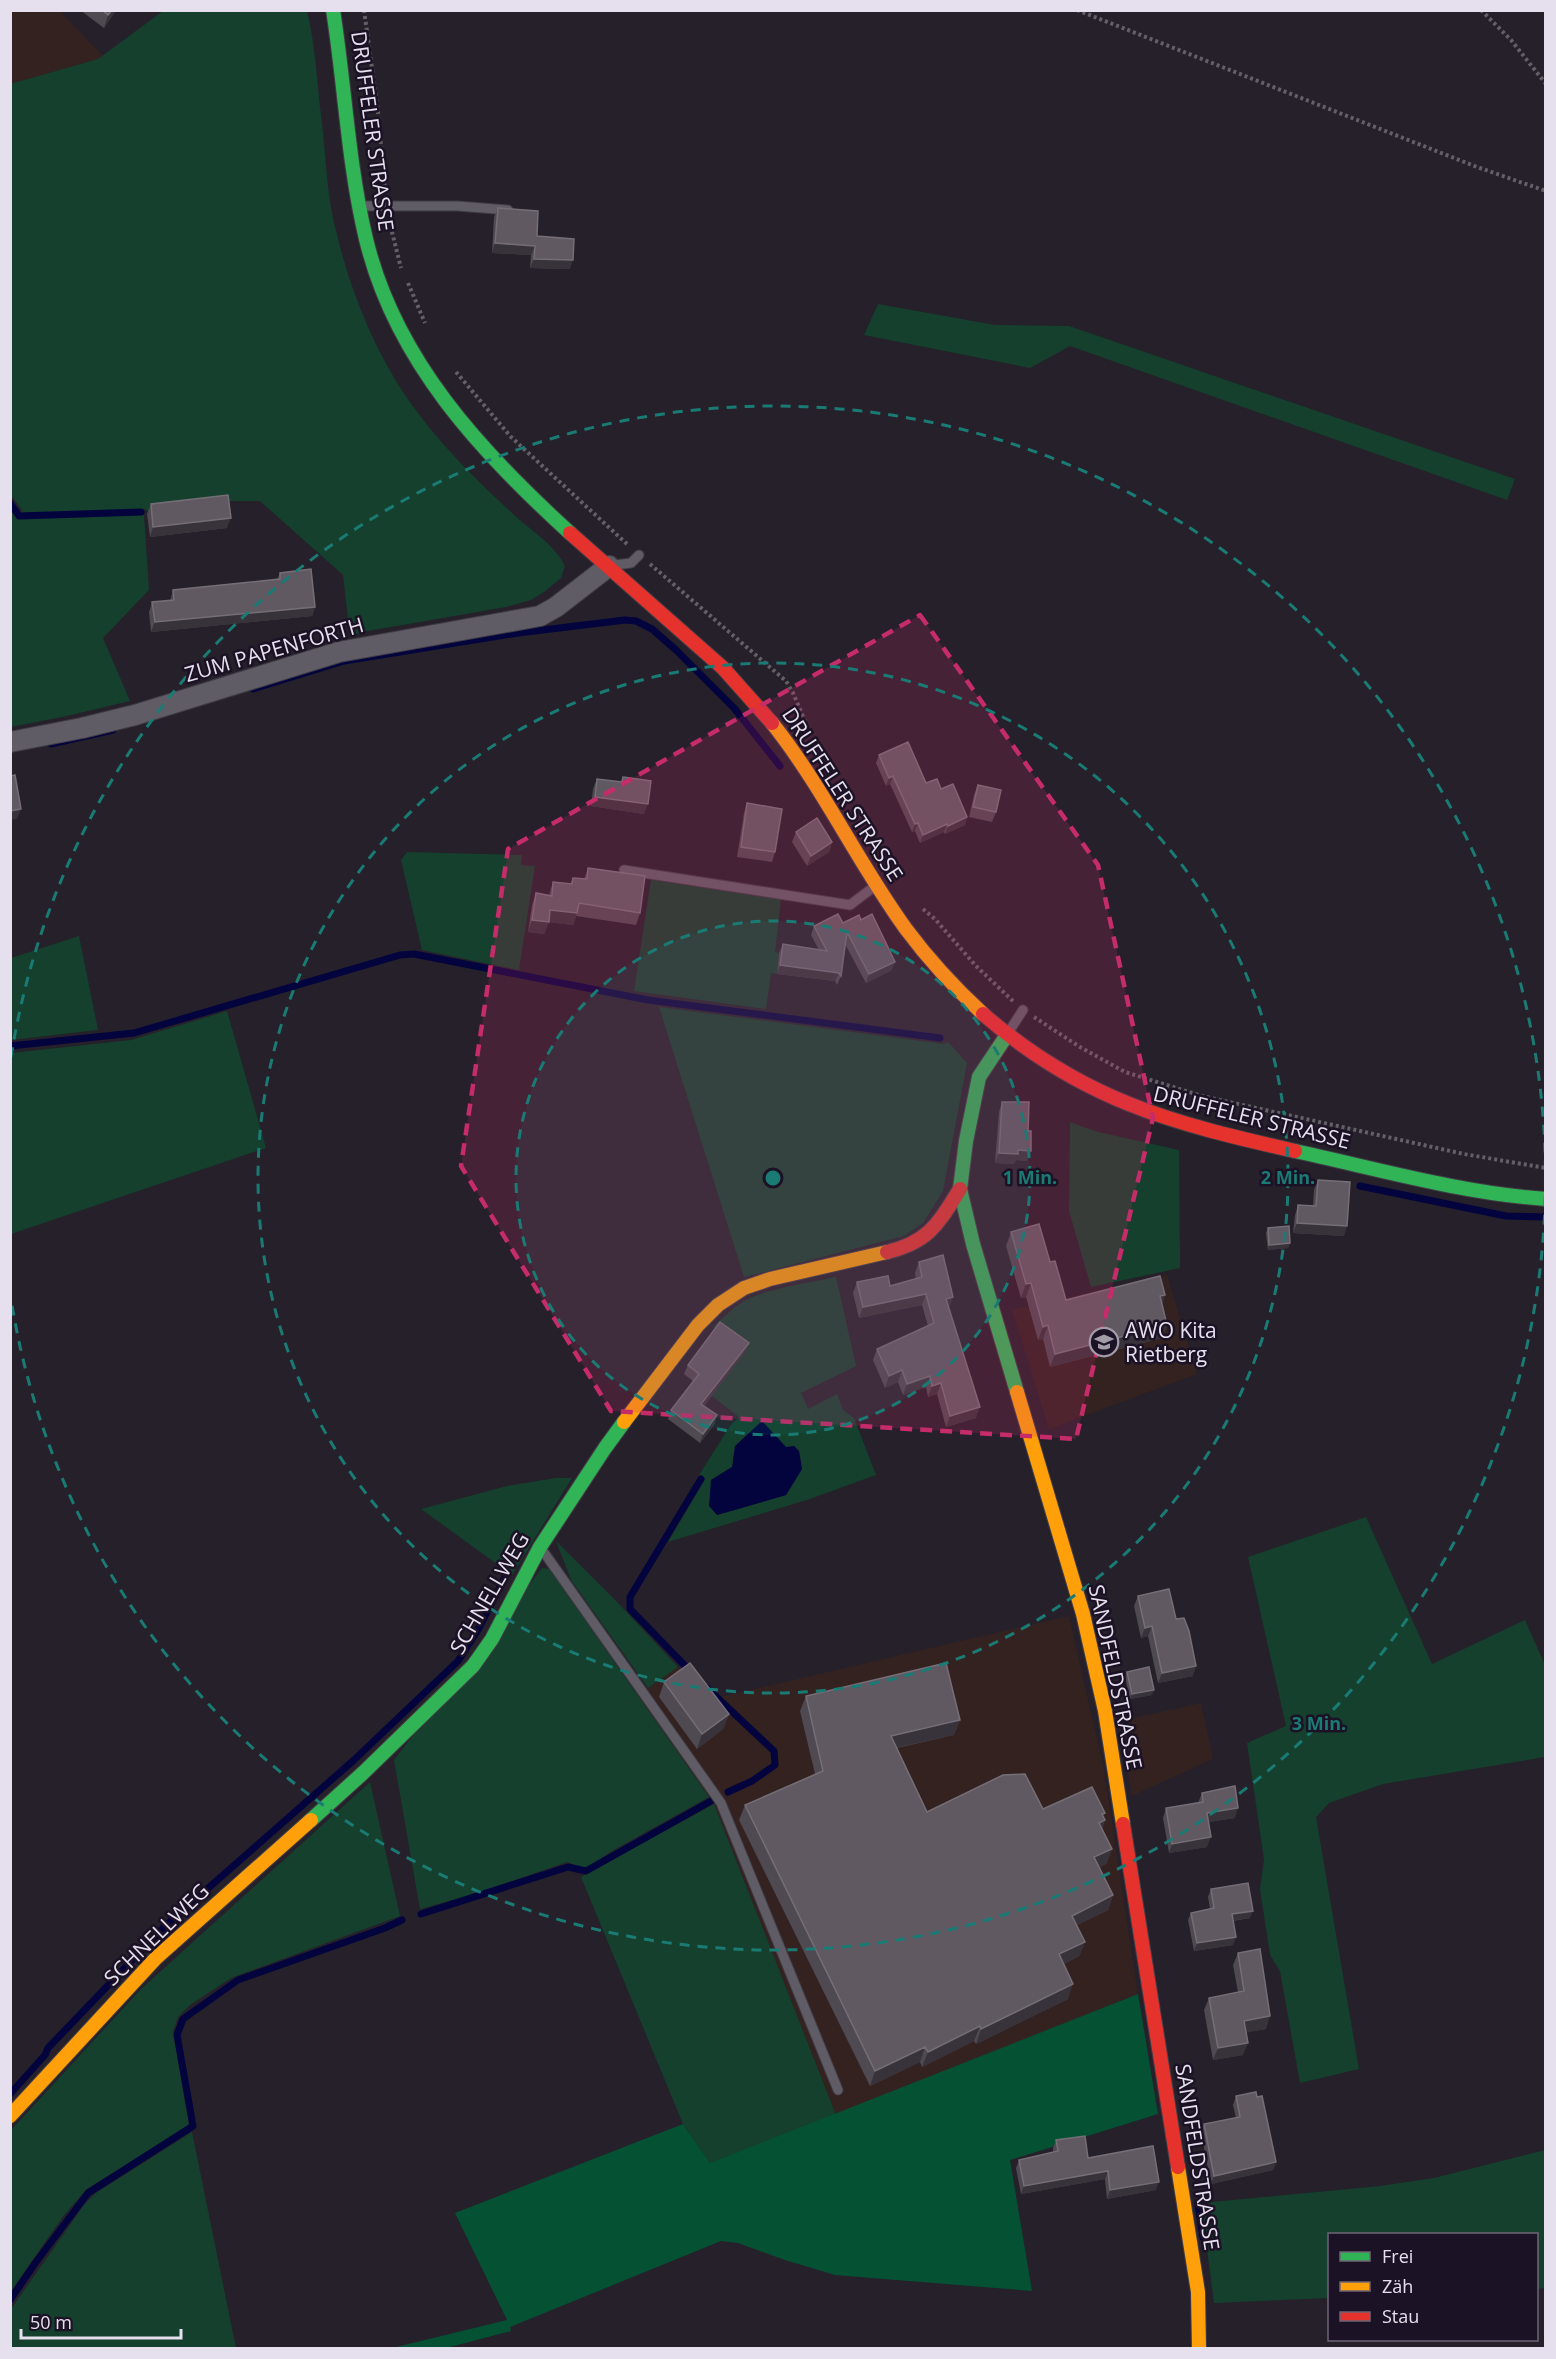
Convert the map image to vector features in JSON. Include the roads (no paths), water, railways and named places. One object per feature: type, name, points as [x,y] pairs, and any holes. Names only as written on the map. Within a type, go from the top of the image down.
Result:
[{"type":"street","name":"DRUFFELER STRASSE","points":[[333,10],[341,53],[354,181],[375,271],[403,339],[436,392],[485,453],[736,680],[787,739],[877,885],[918,944],[959,991],[1007,1035],[1049,1064],[1082,1084],[1140,1110],[1199,1130],[1469,1189],[1506,1196],[1545,1199]]},
{"type":"street","name":"ZUM PAPENFORTH","points":[[10,742],[135,715],[339,652],[540,616],[556,607],[609,566]]},
{"type":"street","name":"SANDFELDSTRASSE","points":[[1007,1035],[979,1077],[966,1141],[960,1189],[973,1244],[1083,1614],[1105,1711],[1198,2292],[1199,2349]]},
{"type":"street","name":"SCHNELLWEG","points":[[10,2116],[156,1958],[363,1773],[473,1666],[492,1638],[540,1547],[605,1448],[698,1325],[718,1305],[744,1288],[770,1279],[906,1247],[936,1227],[960,1189]]},
{"type":"lane","points":[[359,206],[457,206],[516,210]]},
{"type":"lane","points":[[609,566],[631,563],[639,555]]},
{"type":"lane","points":[[624,870],[850,905],[877,885]]},
{"type":"lane","points":[[1007,1035],[1023,1010]]},
{"type":"lane","points":[[540,1547],[721,1803],[838,2090]]},
{"type":"waterway","points":[[10,503],[19,516],[141,512]]},
{"type":"waterway","points":[[253,689],[344,661],[518,633],[625,620],[636,621],[652,629],[676,650],[734,708],[780,766]]},
{"type":"waterway","points":[[51,744],[113,730]]},
{"type":"waterway","points":[[10,1046],[134,1033],[400,955],[414,954],[648,1000],[940,1038]]},
{"type":"waterway","points":[[1360,1186],[1506,1216],[1546,1217]]},
{"type":"waterway","points":[[691,1672],[630,1609],[630,1597],[701,1479]]},
{"type":"waterway","points":[[10,2094],[45,2055],[48,2048],[164,1927],[354,1760],[458,1661],[479,1628],[505,1577]]},
{"type":"waterway","points":[[707,1688],[774,1751],[775,1765],[752,1781],[728,1792]]},
{"type":"waterway","points":[[421,1914],[568,1867],[586,1871],[711,1801]]},
{"type":"waterway","points":[[10,2300],[88,2193],[193,2126],[177,2035],[183,2019],[238,1980],[402,1920]]},
{"type":"waterway","points":[[1198,2204],[1203,2237]]},
{"type":"place","name":"AWO Kita Rietberg","points":[[1104,1342]]}]
